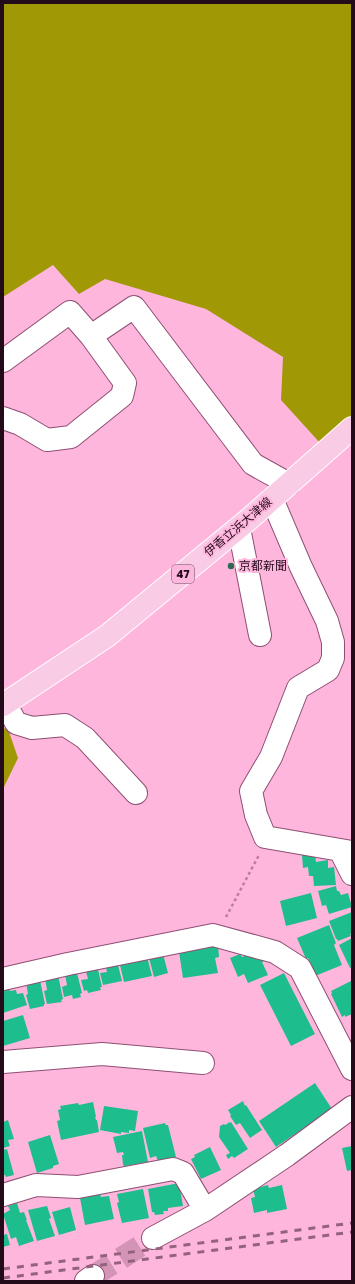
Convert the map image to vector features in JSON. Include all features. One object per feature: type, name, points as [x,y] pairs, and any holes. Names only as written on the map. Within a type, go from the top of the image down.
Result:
[{"type":"main road","name":"伊香立浜大津線","points":[[4,704],[107,636],[239,528],[352,428]]},
{"type":"street","points":[[91,336],[134,307],[253,464],[289,484]]},
{"type":"street","points":[[3,361],[70,312],[91,336],[125,384],[122,396],[71,437],[47,440],[20,424],[3,418]]},
{"type":"street","points":[[272,499],[301,567],[327,621],[333,642],[333,658],[328,670],[298,688],[271,757],[251,790],[256,815],[265,837],[346,851],[352,874]]},
{"type":"street","points":[[239,528],[260,635]]},
{"type":"street","points":[[4,704],[16,723],[32,728],[65,725],[85,738],[136,793]]},
{"type":"street","points":[[3,979],[68,964],[213,935],[275,952],[300,968],[352,1069]]},
{"type":"street","points":[[3,1062],[102,1054],[203,1062]]},
{"type":"street","points":[[153,1238],[205,1210],[287,1155],[352,1107]]},
{"type":"street","points":[[3,1195],[36,1185],[78,1187],[173,1169],[183,1173],[205,1210]]},
{"type":"path","points":[[213,935],[229,913],[258,856],[278,839]]},
{"type":"shaded area","points":[[3,3],[352,3],[352,416],[321,444],[281,400],[283,357],[206,309],[105,279],[79,294],[53,265],[3,297]]},
{"type":"shaded area","points":[[7,726],[18,758],[3,789],[3,730]]},
{"type":"building","points":[[302,855],[315,855],[316,862],[328,860],[328,868],[334,867],[336,885],[314,886],[313,876],[309,876],[308,867],[303,868]]},
{"type":"building","points":[[336,886],[337,891],[339,891],[341,895],[348,893],[352,907],[329,914],[326,905],[322,906],[318,891]]},
{"type":"building","points":[[311,893],[317,918],[286,926],[280,901]]},
{"type":"building","points":[[352,912],[351,936],[338,941],[329,921]]},
{"type":"building","points":[[329,925],[336,943],[334,945],[342,965],[315,976],[308,958],[306,959],[297,938]]},
{"type":"building","points":[[352,938],[352,967],[350,968],[339,945]]},
{"type":"building","points":[[218,945],[219,957],[215,958],[218,973],[183,978],[179,952]]},
{"type":"building","points":[[162,950],[168,973],[154,977],[148,954]]},
{"type":"building","points":[[254,952],[256,959],[263,956],[265,961],[262,962],[268,975],[248,983],[244,974],[238,977],[230,958],[240,954],[242,957]]},
{"type":"building","points":[[146,953],[152,976],[124,982],[120,965],[125,964],[123,958]]},
{"type":"building","points":[[117,961],[122,981],[103,985],[100,973],[107,972],[105,964]]},
{"type":"building","points":[[97,965],[102,987],[100,987],[101,990],[88,993],[87,990],[84,991],[81,980],[88,979],[85,968]]},
{"type":"building","points":[[77,973],[82,993],[80,994],[81,997],[73,999],[72,995],[64,997],[62,987],[67,985],[65,975]]},
{"type":"building","points":[[284,973],[315,1034],[291,1046],[260,985]]},
{"type":"building","points":[[58,975],[63,999],[61,1000],[62,1002],[47,1004],[44,991],[47,990],[45,978]]},
{"type":"building","points":[[40,980],[45,1004],[44,1006],[30,1009],[26,995],[28,994],[26,983]]},
{"type":"building","points":[[351,981],[352,1014],[342,1017],[331,991]]},
{"type":"building","points":[[8,985],[10,991],[16,990],[17,994],[23,993],[27,1005],[3,1013],[3,986]]},
{"type":"building","points":[[23,1015],[30,1038],[3,1046],[3,1021]]},
{"type":"building","points":[[315,1083],[332,1109],[276,1147],[259,1121]]},
{"type":"building","points":[[243,1101],[262,1130],[250,1138],[240,1123],[236,1125],[228,1110]]},
{"type":"building","points":[[93,1102],[99,1132],[61,1140],[57,1121],[60,1120],[58,1110],[61,1109],[60,1106],[78,1103],[79,1105]]},
{"type":"building","points":[[104,1106],[138,1111],[135,1131],[129,1130],[129,1133],[121,1132],[121,1134],[100,1130]]},
{"type":"building","points":[[8,1120],[14,1139],[8,1140],[10,1146],[3,1148],[3,1122]]},
{"type":"building","points":[[231,1122],[248,1149],[234,1158],[232,1156],[228,1159],[226,1155],[230,1153],[219,1137],[220,1126]]},
{"type":"building","points":[[165,1123],[168,1125],[176,1157],[158,1161],[156,1156],[150,1158],[143,1128]]},
{"type":"building","points":[[142,1131],[148,1162],[125,1166],[123,1165],[123,1152],[117,1153],[113,1137]]},
{"type":"building","points":[[50,1135],[59,1164],[53,1166],[53,1168],[37,1173],[28,1142]]},
{"type":"building","points":[[352,1146],[352,1170],[347,1171],[342,1148]]},
{"type":"building","points":[[210,1147],[221,1170],[201,1179],[191,1159],[195,1157],[194,1155]]},
{"type":"building","points":[[7,1149],[14,1175],[6,1177],[3,1175],[3,1150]]},
{"type":"building","points":[[179,1183],[183,1206],[168,1208],[168,1211],[163,1211],[164,1214],[155,1215],[154,1212],[152,1212],[148,1189]]},
{"type":"building","points":[[268,1185],[269,1188],[282,1185],[287,1209],[267,1213],[267,1210],[254,1213],[251,1198],[255,1197],[253,1189]]},
{"type":"building","points":[[143,1189],[149,1218],[122,1223],[117,1203],[119,1202],[117,1194]]},
{"type":"building","points":[[100,1194],[101,1197],[109,1196],[114,1219],[85,1225],[80,1198]]},
{"type":"building","points":[[17,1203],[20,1213],[24,1212],[34,1241],[19,1246],[16,1237],[11,1239],[3,1214],[10,1210],[8,1206]]},
{"type":"building","points":[[47,1206],[51,1218],[49,1219],[55,1236],[37,1241],[28,1210]]},
{"type":"building","points":[[70,1207],[76,1230],[59,1235],[52,1212]]},
{"type":"building","points":[[7,1234],[10,1245],[3,1247],[3,1235]]},
{"type":"tunnel","points":[[93,1276],[153,1238]]},
{"type":"railway","points":[[3,1269],[352,1223]]},
{"type":"railway","points":[[3,1278],[352,1232]]},
{"type":"place","name":"京都新聞","points":[[231,566]]}]
